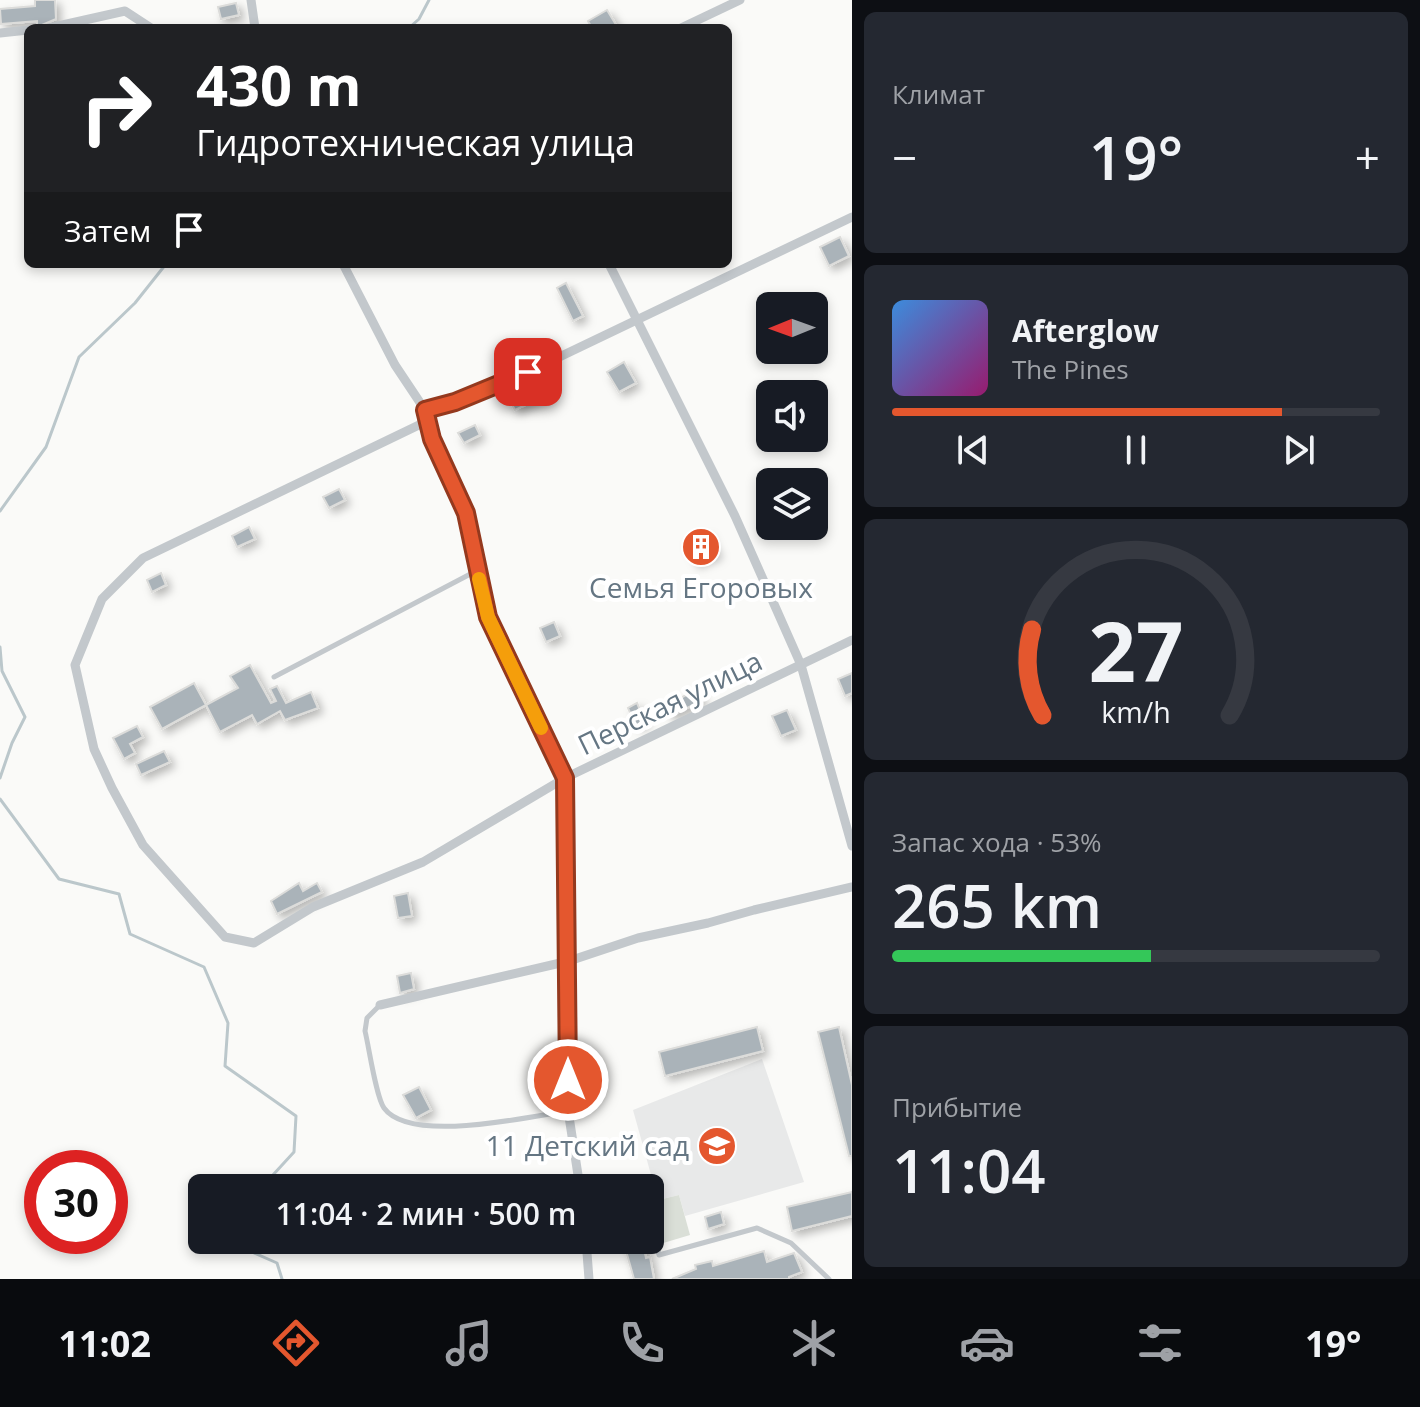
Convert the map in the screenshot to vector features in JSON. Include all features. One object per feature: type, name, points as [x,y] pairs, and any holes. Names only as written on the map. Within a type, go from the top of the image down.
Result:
[{"type":"street","points":[[251,0],[254,24]]},
{"type":"street","points":[[689,24],[740,0]]},
{"type":"street","points":[[67,24],[125,11],[145,24]]},
{"type":"street","points":[[0,33],[24,30]]},
{"type":"street","points":[[425,410],[455,402],[528,372],[852,217]]},
{"type":"street","points":[[345,268],[395,365],[425,410],[432,439],[466,513],[488,617],[565,778],[568,1110],[578,1174]]},
{"type":"street","points":[[611,268],[735,516],[801,665],[852,846]]},
{"type":"street","name":"Перская улица","points":[[425,410],[421,424],[143,558],[102,599],[75,665],[94,749],[143,845],[225,937],[254,943],[313,907],[423,862],[565,778],[852,640]]},
{"type":"street","points":[[380,1005],[569,961],[638,938],[852,887]]},
{"type":"street","points":[[587,1254],[589,1279]]},
{"type":"lane","points":[[274,677],[478,570]]},
{"type":"lane","points":[[380,1005],[367,1018],[365,1031],[382,1107],[399,1122],[465,1127],[568,1110]]},
{"type":"lane","points":[[664,1254],[757,1228],[791,1243],[829,1279]]},
{"type":"shaded area","name":"11 Детский сад","points":[[762,1059],[804,1182],[685,1216],[679,1195],[664,1199],[664,1174],[651,1174],[633,1110]]},
{"type":"shaded area","points":[[679,1195],[690,1235],[664,1243],[664,1199]]},
{"type":"building","points":[[35,0],[55,0],[56,19],[44,24],[37,24],[37,21],[1,24],[0,9],[35,6]]},
{"type":"building","points":[[236,3],[239,15],[221,19],[218,7]]},
{"type":"building","points":[[607,10],[616,24],[590,24],[588,21]]},
{"type":"building","points":[[840,237],[849,256],[829,266],[820,247]]},
{"type":"building","points":[[566,283],[583,316],[573,321],[557,288]]},
{"type":"building","points":[[624,362],[636,383],[619,392],[607,372]]},
{"type":"building","points":[[539,382],[546,395],[515,410],[509,399]]},
{"type":"building","points":[[475,425],[480,435],[464,443],[458,433]]},
{"type":"building","points":[[339,489],[345,500],[329,508],[323,497]]},
{"type":"building","points":[[249,527],[255,539],[237,547],[232,536]]},
{"type":"building","name":"Семья Егоровых","points":[[707,532],[717,554],[695,563],[684,541]]},
{"type":"building","points":[[161,573],[166,585],[152,592],[147,580]]},
{"type":"building","points":[[554,622],[560,636],[546,642],[540,628]]},
{"type":"building","points":[[250,665],[271,703],[276,701],[270,689],[277,686],[286,703],[311,692],[318,708],[285,720],[280,711],[257,724],[252,715],[220,732],[206,705],[238,688],[230,676]]},
{"type":"building","points":[[852,673],[852,693],[845,696],[838,679]]},
{"type":"building","points":[[194,683],[206,705],[162,729],[150,707]]},
{"type":"building","points":[[697,689],[702,701],[670,716],[666,706]]},
{"type":"building","points":[[637,703],[645,722],[636,726],[628,708]]},
{"type":"building","points":[[787,710],[796,730],[781,736],[772,716]]},
{"type":"building","points":[[137,726],[143,737],[130,744],[135,753],[124,759],[113,738]]},
{"type":"building","points":[[164,751],[170,762],[141,775],[136,764]]},
{"type":"building","points":[[299,883],[303,891],[317,883],[322,892],[277,914],[271,901]]},
{"type":"building","points":[[408,893],[412,916],[398,918],[394,896]]},
{"type":"building","points":[[411,973],[414,989],[400,993],[397,976]]},
{"type":"building","points":[[757,1027],[763,1051],[665,1076],[659,1052]]},
{"type":"building","points":[[839,1027],[852,1085],[852,1156],[849,1156],[818,1032]]},
{"type":"building","points":[[419,1087],[431,1110],[416,1118],[403,1095]]},
{"type":"building","points":[[852,1192],[852,1216],[792,1231],[787,1207]]},
{"type":"building","points":[[721,1212],[724,1224],[708,1229],[705,1217]]},
{"type":"building","points":[[764,1251],[767,1262],[794,1253],[802,1272],[789,1279],[672,1279],[696,1269],[695,1265],[712,1261],[713,1266]]},
{"type":"building","points":[[627,1254],[645,1254],[646,1258],[650,1257],[654,1279],[634,1279]]},
{"type":"waterway","points":[[413,24],[429,0]]},
{"type":"waterway","points":[[0,511],[46,447],[79,357],[135,303],[163,268]]},
{"type":"waterway","points":[[0,647],[2,671],[25,717],[0,778]]},
{"type":"waterway","points":[[0,799],[59,879],[119,894],[130,934],[204,967],[228,1023],[225,1066],[296,1116],[294,1152],[274,1174]]},
{"type":"waterway","points":[[257,1254],[277,1263],[282,1279]]},
{"type":"slow traffic","points":[[479,579],[488,617],[541,728]]},
{"type":"place","name":"Семья Егоровых","points":[[701,547]]},
{"type":"place","name":"11 Детский сад","points":[[717,1146]]},
{"type":"route","points":[[528,372],[455,402],[425,410],[432,439],[466,513],[488,617],[565,778],[568,1080]]}]
